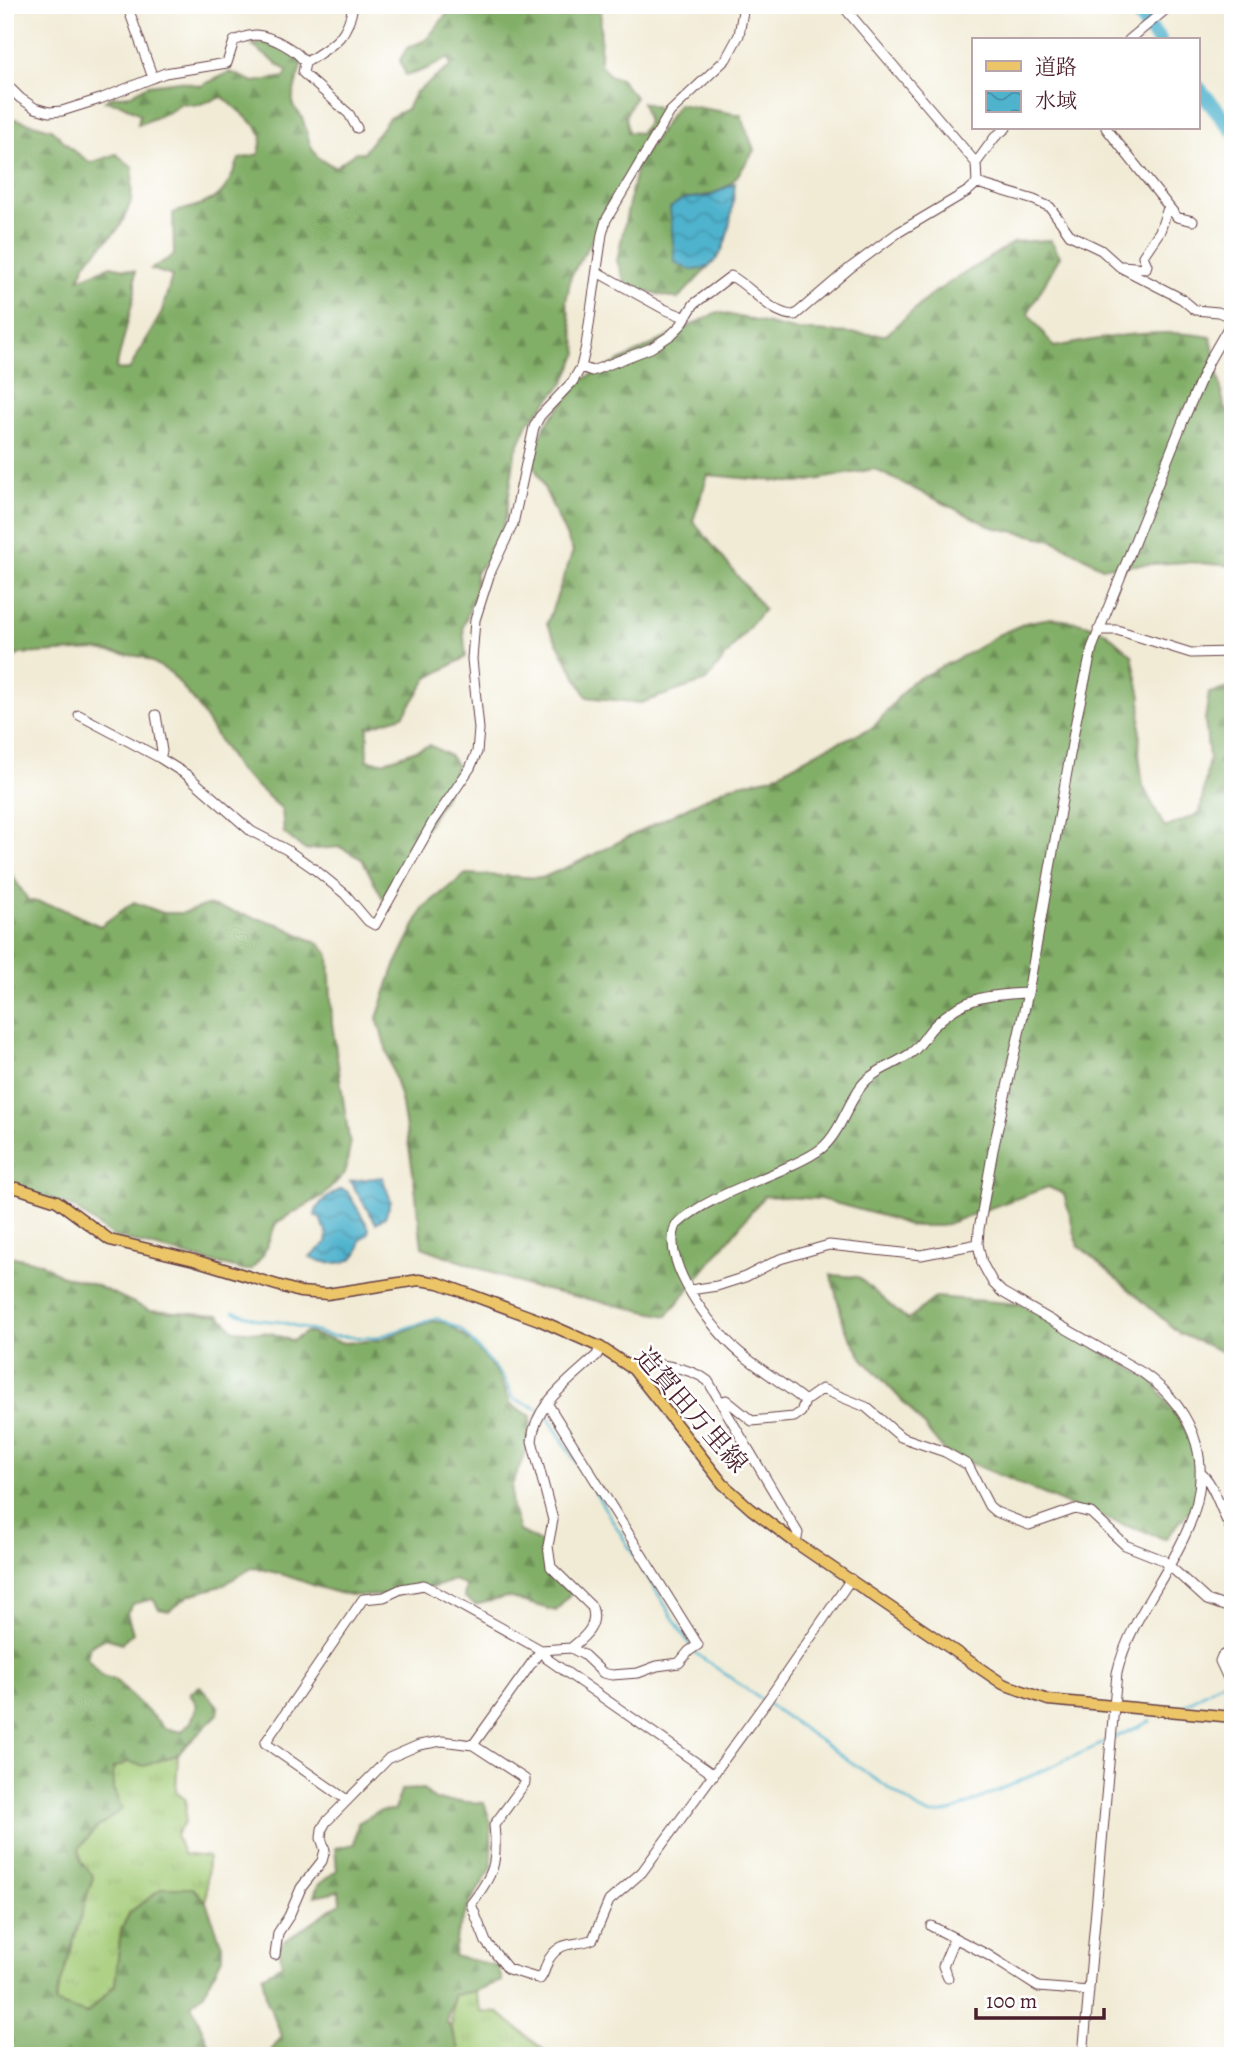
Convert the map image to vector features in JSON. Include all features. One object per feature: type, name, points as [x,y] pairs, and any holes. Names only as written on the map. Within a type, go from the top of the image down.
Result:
[{"type":"main road","name":"造賀田万里線","points":[[5,1189],[17,1188],[57,1202],[110,1240],[194,1260],[300,1292],[327,1294],[419,1280],[439,1283],[539,1320],[600,1347],[633,1369],[723,1484],[751,1509],[796,1543],[1003,1684],[1048,1700],[1231,1717]]},
{"type":"street","points":[[127,5],[153,78]]},
{"type":"street","points":[[305,63],[337,43],[350,24],[353,5]]},
{"type":"street","points":[[79,715],[160,758],[203,788],[251,831],[313,867],[345,894],[374,925],[433,822],[470,768],[477,752],[479,729],[472,659],[475,621],[490,573],[513,524],[534,427],[540,416],[573,381],[581,367],[601,234],[612,208],[670,112],[726,59],[739,35],[744,5]]},
{"type":"street","points":[[842,5],[976,163],[977,183]]},
{"type":"street","points":[[1131,38],[1171,5]]},
{"type":"street","points":[[5,83],[20,98],[36,108],[49,112],[62,111],[165,73],[227,63],[234,41],[245,36],[258,35],[301,55],[305,63],[303,73],[349,114],[356,128]]},
{"type":"street","points":[[976,163],[1004,130]]},
{"type":"street","points":[[1108,130],[1168,208],[1177,217],[1193,221]]},
{"type":"street","points":[[581,367],[592,371],[651,348],[681,325],[694,304],[731,276],[742,281],[773,309],[784,315],[795,315],[850,268],[899,232],[977,183]]},
{"type":"street","points":[[977,183],[1050,207],[1070,235],[1101,250],[1120,267],[1182,299],[1195,310],[1218,312],[1233,319],[1209,361],[1098,630],[1076,721],[1028,993],[993,1150],[978,1244],[982,1263],[1002,1292],[1143,1373],[1168,1393],[1185,1415],[1198,1448],[1200,1473],[1194,1515],[1121,1655],[1113,1708],[1083,2056]]},
{"type":"street","points":[[1120,267],[1146,268],[1143,256],[1160,231],[1168,208]]},
{"type":"street","points":[[597,272],[684,317]]},
{"type":"street","points":[[1098,630],[1116,630],[1191,653],[1233,652]]},
{"type":"street","points":[[156,715],[162,751],[160,758]]},
{"type":"street","points":[[805,1401],[738,1351],[710,1321],[678,1267],[673,1242],[676,1225],[703,1205],[821,1149],[862,1085],[872,1076],[913,1052],[934,1025],[951,1011],[965,1002],[987,996],[1028,993]]},
{"type":"street","points":[[690,1290],[717,1286],[745,1277],[780,1259],[829,1245],[921,1255],[978,1244]]},
{"type":"street","points":[[570,1648],[587,1634],[595,1615],[592,1607],[551,1567],[548,1546],[553,1520],[532,1441],[537,1418],[547,1403],[597,1355],[600,1347]]},
{"type":"street","points":[[633,1369],[640,1365],[685,1368],[708,1381],[799,1533],[796,1543]]},
{"type":"street","points":[[722,1402],[731,1402],[739,1412],[752,1420],[794,1418],[801,1412],[805,1401],[822,1389],[866,1407],[901,1437],[945,1452],[968,1465],[989,1506],[996,1512],[1029,1525],[1065,1512],[1081,1510],[1091,1513],[1125,1545],[1169,1565],[1207,1600],[1233,1609]]},
{"type":"street","points":[[541,1650],[570,1648],[584,1655],[603,1673],[625,1675],[679,1663],[698,1645],[547,1403]]},
{"type":"street","points":[[1200,1473],[1209,1479],[1220,1511],[1233,1533]]},
{"type":"street","points":[[275,1955],[278,1933],[301,1888],[324,1855],[322,1829],[389,1758],[403,1751],[442,1741],[473,1745],[525,1779],[525,1783],[494,1825],[494,1869],[489,1881],[471,1904],[486,1942],[508,1969],[540,1979],[548,1961],[561,1945],[593,1940],[609,1901],[642,1872],[714,1775],[851,1579]]},
{"type":"street","points":[[347,1800],[265,1743],[363,1599],[384,1597],[401,1589],[424,1585],[541,1650],[546,1658],[714,1775]]},
{"type":"street","points":[[1231,1717],[1231,1685],[1220,1661],[1222,1656],[1233,1649]]},
{"type":"street","points":[[473,1745],[541,1650]]},
{"type":"street","points":[[931,1926],[988,1955],[1038,1987],[1089,1991]]},
{"type":"street","points":[[948,1978],[943,1966],[954,1939]]},
{"type":"green space","points":[[454,5],[601,5],[600,64],[610,76],[620,79],[635,97],[626,115],[628,132],[640,133],[648,122],[642,102],[662,109],[571,276],[566,302],[578,353],[564,383],[528,423],[515,453],[506,516],[495,551],[476,572],[475,595],[463,627],[466,657],[428,678],[403,716],[368,727],[367,760],[383,762],[430,745],[450,756],[457,766],[444,798],[383,899],[362,859],[340,847],[305,850],[284,833],[282,809],[238,770],[195,702],[171,673],[143,657],[97,650],[20,654],[5,663],[5,123],[12,118],[51,129],[91,163],[116,154],[133,168],[131,202],[120,227],[86,262],[79,279],[111,266],[135,271],[135,292],[116,369],[129,370],[161,314],[172,276],[151,269],[174,255],[173,213],[208,202],[222,192],[239,159],[259,154],[262,137],[256,126],[223,97],[197,105],[181,103],[171,111],[138,125],[140,114],[121,104],[105,101],[112,97],[131,95],[148,85],[179,81],[201,86],[230,72],[254,82],[285,77],[287,71],[251,45],[273,44],[302,62],[293,95],[293,106],[302,117],[310,144],[318,158],[335,167],[356,152],[363,153],[389,118],[407,109],[415,93],[451,66],[448,58],[406,76],[400,60],[407,48],[426,40]]},
{"type":"green space","points":[[678,104],[741,115],[754,150],[727,186],[710,194],[683,199],[692,269],[713,262],[678,299],[627,287],[617,261],[637,165]]},
{"type":"green space","points":[[1050,240],[1060,256],[1028,313],[1054,347],[1152,333],[1211,337],[1225,410],[1233,410],[1233,566],[1187,562],[1102,567],[1053,540],[992,527],[874,469],[798,483],[708,475],[693,521],[764,609],[706,681],[641,703],[587,697],[547,624],[573,551],[531,459],[545,425],[583,379],[718,312],[794,330],[886,335],[932,294],[1014,242]]},
{"type":"green space","points":[[1051,618],[1082,623],[1104,631],[1132,655],[1141,697],[1139,755],[1143,786],[1165,828],[1200,813],[1209,758],[1205,720],[1209,693],[1233,687],[1233,1356],[1180,1334],[1078,1245],[1064,1194],[1048,1187],[941,1226],[910,1226],[820,1199],[764,1196],[667,1316],[527,1286],[422,1247],[401,1099],[377,1018],[394,968],[424,907],[466,874],[542,878],[730,786],[772,777],[825,748],[873,728],[911,682],[998,635],[1028,622]]},
{"type":"green space","points":[[5,864],[28,900],[58,907],[100,926],[134,902],[163,913],[183,913],[207,905],[278,924],[321,945],[329,955],[332,1023],[350,1146],[345,1173],[324,1195],[276,1223],[263,1255],[251,1270],[242,1270],[112,1236],[73,1207],[5,1185]]},
{"type":"green space","points":[[5,1255],[41,1263],[60,1275],[95,1285],[149,1310],[219,1315],[234,1330],[271,1333],[292,1341],[306,1332],[344,1343],[379,1340],[432,1321],[447,1323],[472,1342],[500,1377],[511,1405],[531,1416],[529,1443],[512,1485],[511,1504],[519,1531],[542,1543],[550,1571],[571,1593],[556,1611],[507,1597],[475,1605],[464,1597],[466,1586],[454,1580],[426,1589],[376,1596],[344,1594],[282,1574],[252,1568],[221,1586],[189,1595],[169,1611],[159,1609],[153,1599],[132,1604],[127,1613],[133,1633],[122,1643],[105,1638],[90,1646],[87,1658],[102,1676],[115,1680],[165,1728],[181,1732],[191,1722],[197,1706],[190,1693],[200,1686],[219,1707],[218,1714],[178,1754],[145,1766],[128,1762],[113,1768],[113,1789],[122,1809],[95,1829],[79,1848],[81,1861],[93,1876],[55,2003],[86,2014],[115,1985],[121,1930],[130,1912],[163,1888],[193,1888],[206,1902],[222,1945],[222,1957],[204,1993],[191,2004],[214,2056],[5,2056]]},
{"type":"green space","points":[[831,1275],[858,1277],[907,1320],[936,1297],[1020,1304],[1152,1380],[1198,1448],[1198,1501],[1165,1539],[1081,1510],[945,1452],[863,1359],[845,1328]]},
{"type":"green space","points":[[178,1754],[176,1792],[186,1800],[185,1821],[176,1835],[183,1854],[208,1857],[206,1902],[193,1888],[163,1888],[130,1912],[121,1930],[115,1985],[86,2014],[54,2003],[93,1877],[81,1861],[79,1848],[95,1829],[122,1809],[113,1789],[113,1768],[128,1762],[145,1765]]},
{"type":"green space","points":[[423,1789],[435,1800],[484,1803],[491,1823],[492,1867],[469,1905],[457,1934],[454,1956],[498,1966],[502,1981],[475,1991],[453,1995],[447,2021],[459,2048],[454,2056],[267,2056],[282,2036],[267,2001],[262,1976],[282,1965],[279,1945],[340,1903],[339,1891],[314,1896],[318,1885],[337,1870],[335,1848],[354,1844],[358,1823],[379,1811],[395,1810],[401,1790]]},
{"type":"green space","points":[[475,1991],[481,2012],[499,2013],[551,2056],[453,2056],[459,2048],[451,2027],[453,1995]]},
{"type":"water","points":[[735,183],[730,223],[721,252],[703,269],[690,269],[675,262],[670,208],[683,199],[710,196]]},
{"type":"water","points":[[382,1177],[391,1201],[385,1217],[376,1223],[350,1181]]},
{"type":"water","points":[[341,1189],[347,1191],[369,1228],[368,1234],[360,1241],[355,1256],[349,1260],[333,1263],[310,1257],[326,1243],[327,1234],[320,1218],[315,1216],[316,1211],[324,1200]]},
{"type":"waterway","points":[[1130,5],[1157,38]]},
{"type":"waterway","points":[[1200,90],[1233,130]]},
{"type":"waterway","points":[[233,1311],[259,1320],[281,1322],[331,1336],[375,1338],[437,1318],[462,1330],[503,1377],[513,1399],[539,1409]]},
{"type":"waterway","points":[[545,1412],[691,1647]]},
{"type":"waterway","points":[[694,1652],[763,1701]]},
{"type":"waterway","points":[[1186,1704],[1225,1680]]},
{"type":"waterway","points":[[769,1705],[931,1815],[953,1811],[1108,1741]]},
{"type":"waterway","points":[[1114,1738],[1151,1721]]}]
